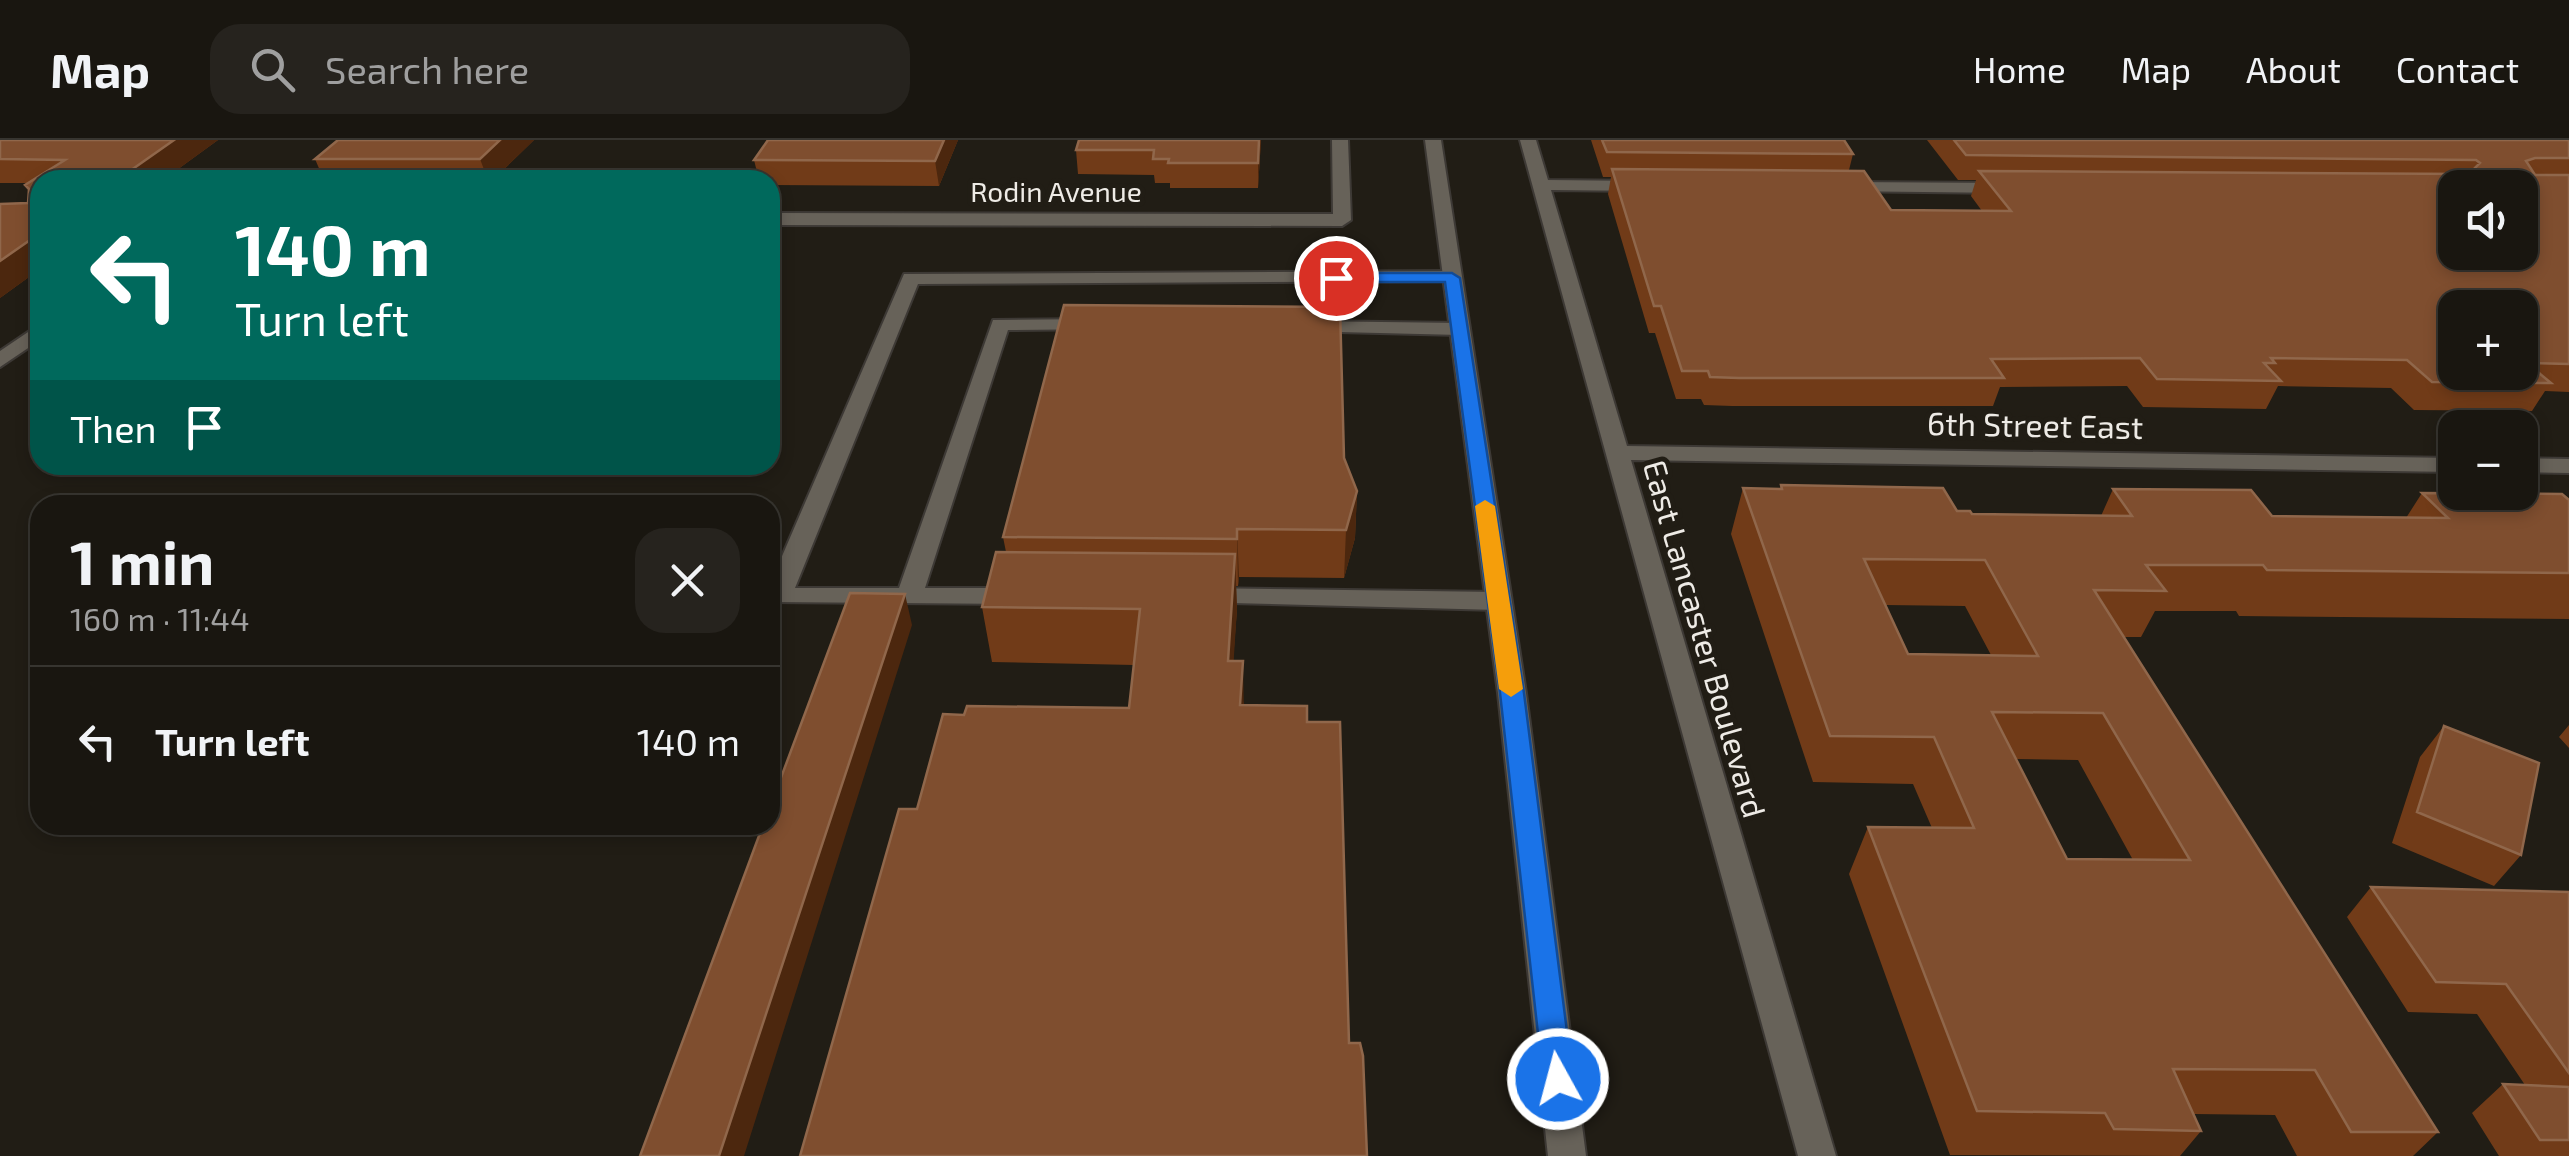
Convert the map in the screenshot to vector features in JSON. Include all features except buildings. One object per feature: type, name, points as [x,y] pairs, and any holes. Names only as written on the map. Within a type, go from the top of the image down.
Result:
[{"type":"street","name":"Rodin Avenue","points":[[780,219],[1342,220],[1340,140]]},
{"type":"street","points":[[1432,140],[1498,602],[1567,1156]]},
{"type":"street","name":"East Lancaster Boulevard","points":[[1528,140],[1817,1156]]},
{"type":"street","points":[[1542,185],[1660,186]]},
{"type":"street","points":[[1820,186],[2038,188]]},
{"type":"street","points":[[780,591],[911,278],[1452,278]]},
{"type":"street","points":[[909,596],[1000,324],[1112,326]]},
{"type":"street","points":[[1291,327],[1460,328]]},
{"type":"street","points":[[0,361],[30,338]]},
{"type":"street","name":"6th Street East","points":[[1614,453],[2438,464]]},
{"type":"street","points":[[2538,466],[2569,466]]},
{"type":"street","points":[[780,596],[1044,596]]},
{"type":"street","points":[[1180,596],[1498,602]]},
{"type":"slow traffic","points":[[1485,506],[1511,689]]},
{"type":"route","points":[[1336,278],[1452,278],[1512,693],[1558,1079]]}]
